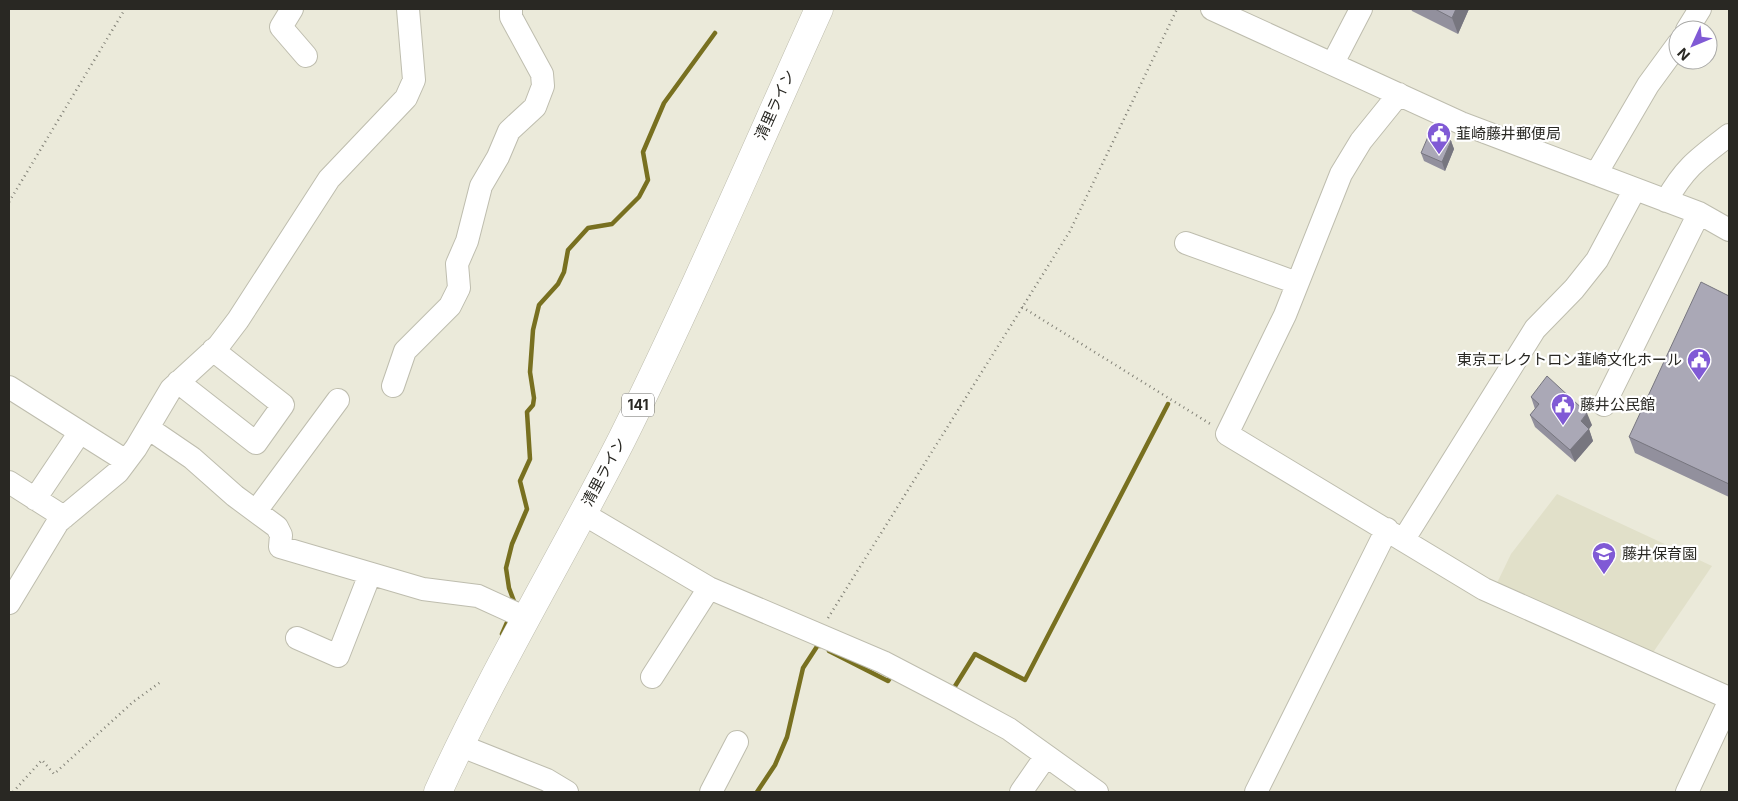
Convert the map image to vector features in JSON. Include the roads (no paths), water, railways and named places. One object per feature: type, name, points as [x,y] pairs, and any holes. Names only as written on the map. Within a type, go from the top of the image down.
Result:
[{"type":"highway","name":"清里ライン","points":[[438,792],[459,745],[622,439],[682,312],[818,9]]},
{"type":"street","points":[[292,9],[281,27],[306,56]]},
{"type":"street","points":[[9,603],[58,522],[118,472],[148,428],[171,389],[213,350],[238,320],[330,179],[406,98],[414,80],[408,9]]},
{"type":"street","points":[[393,386],[405,351],[450,306],[459,288],[457,264],[467,241],[481,186],[498,157],[509,131],[535,107],[543,86],[542,74],[511,17],[511,9]]},
{"type":"street","points":[[1212,9],[1234,21],[1332,63],[1461,123],[1699,213],[1729,230]]},
{"type":"street","points":[[1332,63],[1361,9]]},
{"type":"street","points":[[1693,20],[1700,9]]},
{"type":"street","points":[[1596,174],[1648,85],[1668,58]]},
{"type":"street","points":[[1399,94],[1361,141],[1341,174],[1285,315],[1227,434],[1509,602],[1729,698]]},
{"type":"street","points":[[1666,201],[1679,177],[1693,162],[1729,136]]},
{"type":"street","points":[[1256,792],[1395,534],[1527,344],[1536,328],[1574,289],[1597,260],[1635,189]]},
{"type":"street","points":[[1604,405],[1699,213]]},
{"type":"street","points":[[1186,243],[1297,283]]},
{"type":"street","points":[[178,382],[256,443],[283,406],[213,350]]},
{"type":"street","points":[[9,387],[126,461]]},
{"type":"street","points":[[256,512],[338,400]]},
{"type":"street","points":[[148,428],[192,458],[256,512],[277,527],[281,535],[280,547],[423,589],[478,596],[526,618]]},
{"type":"street","points":[[35,499],[80,432]]},
{"type":"street","points":[[9,482],[64,517]]},
{"type":"street","points":[[582,513],[709,588],[883,662],[1008,729],[1097,792]]},
{"type":"street","points":[[297,638],[338,656],[370,574]]},
{"type":"street","points":[[652,677],[709,588]]},
{"type":"street","points":[[1687,792],[1729,702]]},
{"type":"street","points":[[711,792],[737,742]]},
{"type":"street","points":[[459,745],[547,780],[567,792]]},
{"type":"street","points":[[1021,792],[1046,756]]},
{"type":"waterway","points":[[515,604],[509,588],[506,568],[512,544],[527,509],[520,481],[530,459],[527,412],[533,405],[534,398],[530,372],[533,330],[539,305],[558,284],[564,272],[568,250],[588,228],[612,224],[639,197],[648,180],[643,152],[664,103],[715,33]]},
{"type":"waterway","points":[[952,691],[975,654],[1025,680],[1168,404]]},
{"type":"waterway","points":[[502,634],[509,618]]},
{"type":"waterway","points":[[757,792],[775,765],[787,737],[803,668],[818,645],[820,646]]},
{"type":"waterway","points":[[829,651],[888,681],[893,673]]},
{"type":"place","name":"韮崎藤井郵便局","points":[[1439,155]]},
{"type":"place","name":"東京エレクトロン韮崎文化ホール","points":[[1699,381]]},
{"type":"place","name":"藤井公民館","points":[[1563,426]]},
{"type":"place","name":"藤井保育園","points":[[1604,575]]}]
